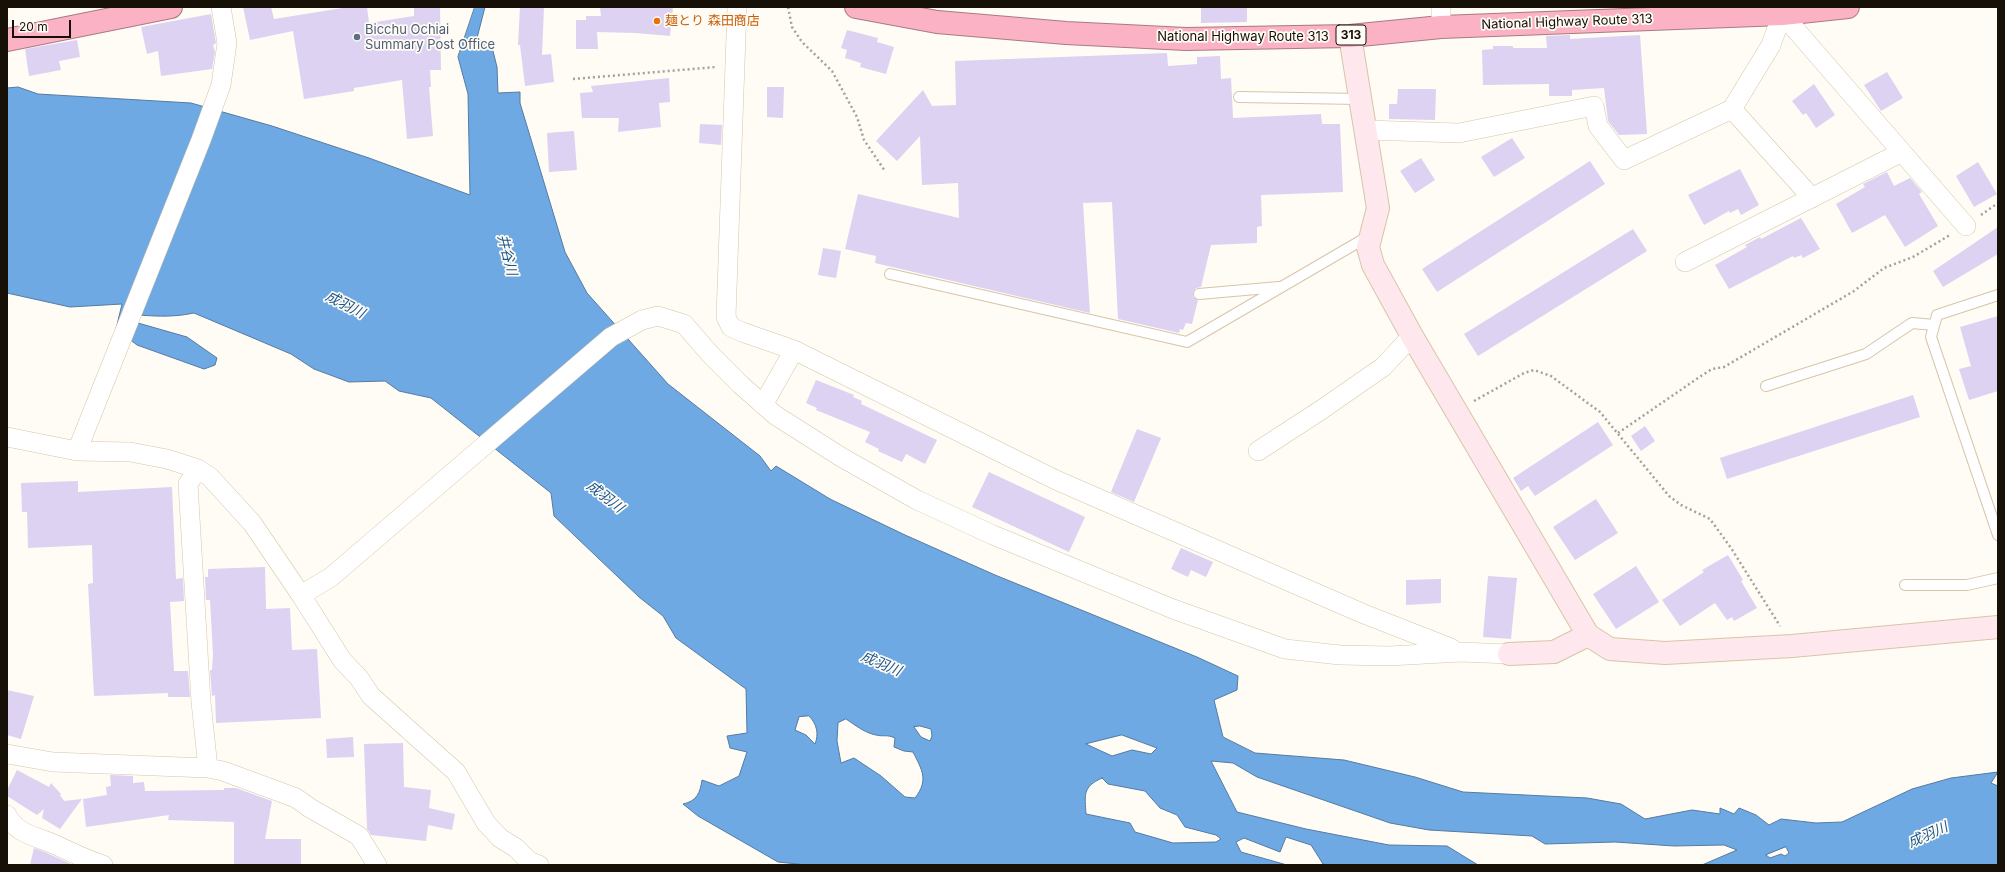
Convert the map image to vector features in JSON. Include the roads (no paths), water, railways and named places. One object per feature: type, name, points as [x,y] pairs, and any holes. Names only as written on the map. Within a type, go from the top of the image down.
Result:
[{"type":"highway","points":[[7,40],[171,7]]},
{"type":"highway","name":"National Highway Route 313","points":[[856,7],[878,9],[937,22],[1073,34],[1186,39],[1350,36],[1441,17],[1782,14],[1848,7]]},
{"type":"street","points":[[80,443],[201,140],[221,85],[227,44],[221,7]]},
{"type":"street","points":[[737,7],[726,317],[731,327],[794,350],[1056,480],[1364,614],[1460,652]]},
{"type":"street","points":[[1366,130],[1459,132],[1594,106],[1598,126],[1624,160],[1732,109],[1771,45],[1782,14],[1966,226]]},
{"type":"street","points":[[1350,36],[1378,208],[1368,247],[1373,265],[1412,336],[1588,635],[1610,649],[1665,653],[1792,646],[1998,627]]},
{"type":"street","points":[[1732,109],[1812,198]]},
{"type":"street","points":[[1685,262],[1902,152]]},
{"type":"street","points":[[306,592],[331,577],[611,337],[642,320],[658,316],[684,324],[710,354],[775,415],[841,457],[917,500],[993,535],[1173,609],[1270,644],[1285,649],[1340,655],[1389,656],[1460,652],[1509,654],[1554,652],[1588,635]]},
{"type":"street","points":[[1258,451],[1321,410],[1383,366],[1412,336]]},
{"type":"street","points":[[763,405],[794,350]]},
{"type":"street","points":[[7,437],[80,443],[167,459],[198,469],[210,477],[252,523],[306,592],[342,660],[359,678],[371,696],[456,772],[486,824],[500,838],[516,848],[529,861],[539,865]]},
{"type":"street","points":[[198,469],[188,484],[201,702],[208,768]]},
{"type":"street","points":[[7,754],[53,762],[208,768],[223,772],[296,798],[310,808],[359,836],[378,865]]},
{"type":"street","points":[[7,815],[10,822],[18,829],[31,836],[104,865]]},
{"type":"lane","points":[[1240,97],[1360,99]]},
{"type":"lane","points":[[890,274],[1186,342],[1371,235]]},
{"type":"lane","points":[[1199,294],[1282,287]]},
{"type":"lane","points":[[1998,295],[1937,315],[1931,337],[1998,535]]},
{"type":"lane","points":[[1766,386],[1866,354],[1912,323],[1934,325]]},
{"type":"lane","points":[[1906,585],[1967,585],[1998,578]]},
{"type":"water","points":[[475,7],[485,7],[477,38],[492,47],[497,67],[498,93],[520,92],[520,103],[565,252],[587,293],[668,384],[760,456],[771,471],[776,466],[830,499],[905,535],[995,575],[1197,657],[1238,676],[1237,690],[1214,700],[1223,737],[1255,753],[1344,760],[1415,777],[1463,792],[1587,798],[1621,804],[1645,819],[1692,810],[1720,814],[1720,808],[1734,814],[1739,808],[1756,815],[1769,825],[1781,819],[1816,823],[1842,822],[1912,789],[1951,778],[1998,772],[1991,783],[1998,786],[1998,865],[1702,865],[1737,850],[1724,845],[1674,846],[1615,842],[1545,844],[1532,836],[1429,830],[1390,823],[1257,777],[1233,763],[1211,761],[1237,812],[1306,829],[1389,845],[1447,846],[1478,865],[1327,865],[1323,864],[1311,845],[1286,837],[1280,852],[1244,838],[1236,842],[1241,852],[1287,865],[807,865],[778,862],[698,816],[683,804],[695,799],[700,789],[702,780],[719,786],[739,776],[747,752],[730,748],[727,736],[747,733],[746,689],[676,638],[663,616],[639,597],[554,516],[551,493],[431,398],[399,391],[385,381],[349,382],[314,369],[291,354],[194,313],[169,316],[127,314],[124,319],[187,337],[217,358],[215,365],[204,369],[137,345],[116,329],[122,304],[70,307],[7,293],[7,88],[18,87],[38,94],[191,103],[272,126],[369,158],[470,195],[468,94],[458,57]],"holes":[[[809,716],[814,722],[817,733],[815,744],[806,735],[795,730],[799,717]],[[846,719],[868,732],[895,738],[894,747],[904,751],[913,752],[923,775],[922,786],[915,798],[905,797],[881,776],[854,758],[841,763],[837,741],[838,723]],[[920,726],[931,729],[932,736],[930,741],[921,737],[914,727]],[[1122,735],[1157,748],[1151,754],[1132,750],[1112,756],[1086,744]],[[1102,778],[1108,784],[1145,791],[1160,808],[1177,815],[1185,827],[1216,835],[1221,839],[1216,842],[1173,843],[1135,832],[1130,823],[1086,814],[1085,797],[1086,792],[1091,785]],[[1786,847],[1789,853],[1785,856],[1781,854],[1770,858],[1766,855]]]},
{"type":"place","name":"麺とり 森田商店","points":[[657,21]]},
{"type":"place","name":"Bicchu Ochiai Summary Post Office","points":[[357,37]]},
{"type":"water label","name":"井谷川","points":[[507,255]]},
{"type":"water label","name":"成羽川","points":[[345,305]]},
{"type":"water label","name":"成羽川","points":[[605,497]]},
{"type":"water label","name":"成羽川","points":[[881,664]]},
{"type":"water label","name":"成羽川","points":[[1928,835]]}]
